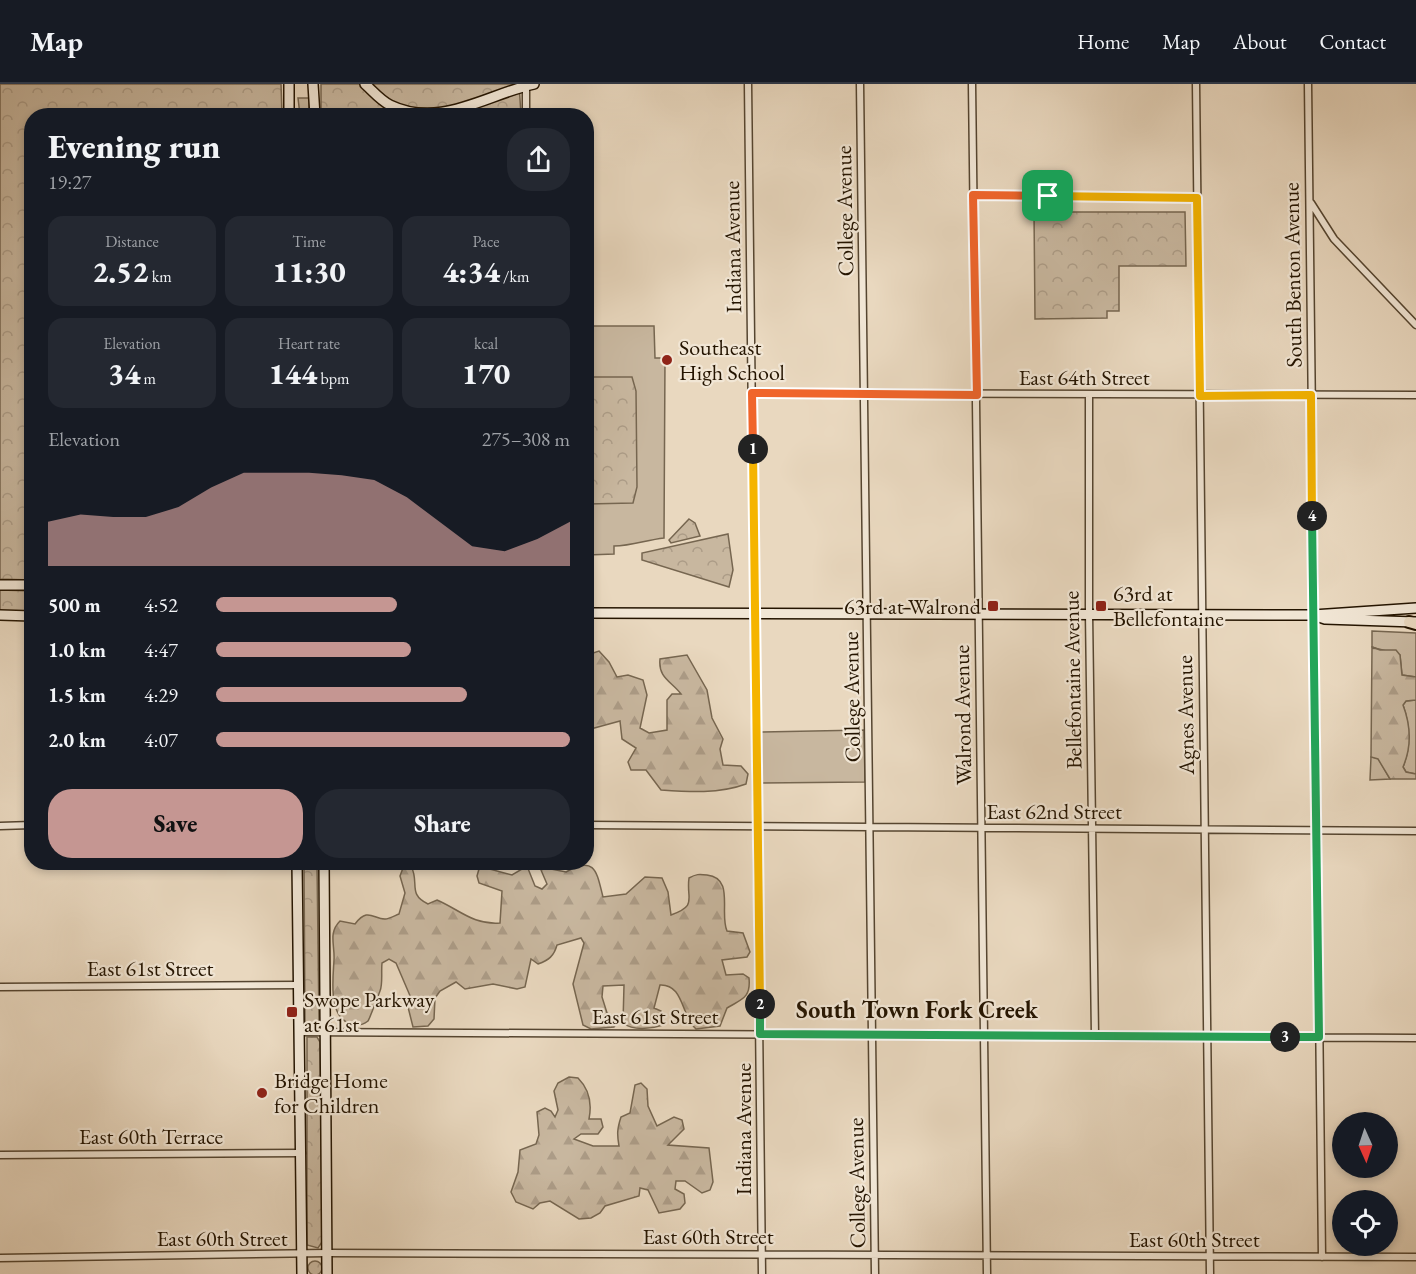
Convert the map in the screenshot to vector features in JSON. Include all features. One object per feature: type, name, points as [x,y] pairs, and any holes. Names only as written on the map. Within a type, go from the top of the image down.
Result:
[{"type":"main road","points":[[289,84],[289,108]]},
{"type":"main road","points":[[313,84],[314,108]]},
{"type":"main road","points":[[365,84],[389,105],[398,108]]},
{"type":"main road","points":[[466,108],[528,85]]},
{"type":"main road","points":[[0,585],[24,585]]},
{"type":"main road","points":[[594,613],[1313,615],[1416,606]]},
{"type":"main road","points":[[0,615],[24,616]]},
{"type":"main road","points":[[1313,615],[1325,620],[1414,623]]},
{"type":"main road","points":[[297,870],[302,1274]]},
{"type":"main road","points":[[324,870],[327,1274]]},
{"type":"street","name":"Indiana Avenue","points":[[748,84],[762,1274]]},
{"type":"street","name":"College Avenue","points":[[860,84],[875,1274]]},
{"type":"street","name":"Walrond Avenue","points":[[972,84],[987,1274]]},
{"type":"street","name":"Agnes Avenue","points":[[1196,84],[1210,1274]]},
{"type":"street","name":"South Benton Avenue","points":[[1308,84],[1322,1257]]},
{"type":"street","points":[[527,108],[528,85]]},
{"type":"street","points":[[973,195],[1197,198]]},
{"type":"street","points":[[1309,201],[1334,239],[1416,325]]},
{"type":"street","name":"East 64th Street","points":[[752,393],[1416,395]]},
{"type":"street","name":"Bellefontaine Avenue","points":[[1089,395],[1089,614],[1095,1035]]},
{"type":"street","points":[[0,826],[24,825]]},
{"type":"street","name":"East 62nd Street","points":[[594,825],[1414,830]]},
{"type":"street","name":"East 61st Street","points":[[0,987],[299,985]]},
{"type":"street","name":"East 61st Street","points":[[300,1032],[1416,1038]]},
{"type":"street","name":"East 60th Terrace","points":[[0,1155],[302,1153]]},
{"type":"street","name":"East 60th Street","points":[[0,1258],[327,1253],[1416,1257]]},
{"type":"green space","points":[[0,84],[281,84],[282,108],[24,108],[24,580],[0,579]]},
{"type":"green space","points":[[321,84],[519,84],[521,108],[321,108]]},
{"type":"green space","points":[[298,98],[309,98],[309,108],[299,108]]},
{"type":"green space","points":[[1034,212],[1185,212],[1186,266],[1119,266],[1119,311],[1107,311],[1107,318],[1035,319]]},
{"type":"green space","points":[[594,326],[654,326],[655,358],[665,358],[664,538],[614,546],[614,554],[594,555]]},
{"type":"green space","points":[[594,377],[632,377],[636,391],[637,487],[633,503],[594,504]]},
{"type":"green space","points":[[689,519],[695,523],[700,536],[671,543],[669,540]]},
{"type":"green space","points":[[728,534],[733,570],[729,587],[642,560],[642,553]]},
{"type":"green space","points":[[0,590],[24,591],[24,612],[0,611]]},
{"type":"green space","points":[[1372,631],[1416,633],[1416,677],[1402,675],[1400,655],[1372,647]]},
{"type":"green space","points":[[1372,647],[1380,650],[1396,650],[1400,655],[1402,675],[1416,677],[1416,700],[1406,701],[1403,705],[1408,721],[1409,736],[1408,751],[1403,767],[1406,772],[1416,774],[1416,779],[1390,779],[1378,759],[1371,757]]},
{"type":"green space","points":[[599,651],[609,662],[617,677],[628,675],[643,680],[647,695],[640,728],[649,733],[667,730],[667,700],[672,694],[681,694],[663,675],[660,659],[687,655],[707,690],[712,718],[723,739],[720,749],[723,765],[741,766],[748,774],[746,784],[715,791],[661,790],[646,770],[631,770],[628,762],[636,748],[622,739],[620,721],[594,728],[594,653]]},
{"type":"green space","points":[[1416,700],[1416,774],[1406,772],[1403,767],[1409,736],[1403,705],[1406,701]]},
{"type":"green space","points":[[864,730],[865,782],[762,783],[761,732]]},
{"type":"green space","points":[[1371,757],[1378,758],[1390,779],[1370,780]]},
{"type":"green space","points":[[594,869],[603,897],[626,894],[645,877],[662,878],[668,892],[671,915],[688,905],[689,878],[700,874],[707,875],[721,882],[724,889],[727,931],[743,933],[750,952],[747,957],[722,960],[726,975],[743,974],[749,978],[749,990],[741,1000],[727,1008],[720,1026],[696,1029],[674,990],[660,985],[654,1008],[661,1011],[663,1025],[642,1029],[623,1023],[624,985],[603,986],[602,997],[607,1013],[614,1017],[617,1023],[614,1027],[591,1029],[583,1025],[573,984],[584,943],[581,938],[557,945],[553,955],[538,964],[531,959],[525,987],[517,989],[493,984],[465,989],[456,982],[440,991],[435,998],[434,1019],[428,1026],[413,1027],[408,1007],[411,998],[396,963],[389,959],[382,963],[381,988],[368,1021],[359,1025],[346,1022],[340,1016],[334,999],[334,930],[340,921],[355,924],[367,915],[385,919],[399,914],[405,893],[400,876],[402,870],[412,870],[416,892],[428,904],[437,900],[482,922],[500,923],[502,891],[479,883],[477,876],[479,870],[493,870],[512,875],[520,870],[529,870],[535,886],[542,889],[547,884],[541,870],[566,872]]},
{"type":"green space","points":[[304,870],[317,870],[319,1022],[316,1027],[308,1027],[305,1023]]},
{"type":"green space","points":[[307,1037],[317,1037],[320,1042],[322,1242],[318,1248],[307,1245]]},
{"type":"green space","points":[[569,1077],[578,1078],[582,1082],[589,1097],[589,1119],[601,1119],[603,1127],[598,1134],[581,1134],[574,1139],[593,1146],[619,1146],[618,1132],[621,1117],[630,1113],[635,1085],[641,1083],[647,1089],[648,1106],[657,1126],[674,1117],[682,1120],[684,1129],[668,1145],[709,1148],[713,1182],[710,1190],[702,1193],[685,1181],[676,1181],[675,1189],[684,1194],[685,1203],[680,1209],[659,1213],[648,1190],[640,1188],[639,1196],[605,1206],[600,1213],[591,1218],[579,1219],[550,1201],[540,1203],[533,1209],[516,1202],[511,1192],[518,1172],[520,1150],[536,1144],[539,1135],[537,1112],[545,1108],[555,1117],[558,1110],[554,1091],[558,1083]]},
{"type":"green space","points":[[312,1261],[318,1261],[322,1268],[318,1275],[312,1275],[308,1271],[308,1265]]},
{"type":"place","name":"Southeast High School","points":[[667,360]]},
{"type":"place","name":"63rd at Walrond","points":[[993,606]]},
{"type":"place","name":"63rd at Bellefontaine","points":[[1101,606]]},
{"type":"place","name":"Swope Parkway at 61st","points":[[292,1012]]},
{"type":"place","name":"Bridge Home for Children","points":[[262,1093]]},
{"type":"district","name":"South Town Fork Creek","points":[[917,1010]]},
{"type":"route","points":[[973,195],[1048,196],[1197,198],[1200,396],[1311,395],[1319,1037],[760,1034],[752,393],[971,393],[977,395],[973,195]]}]
